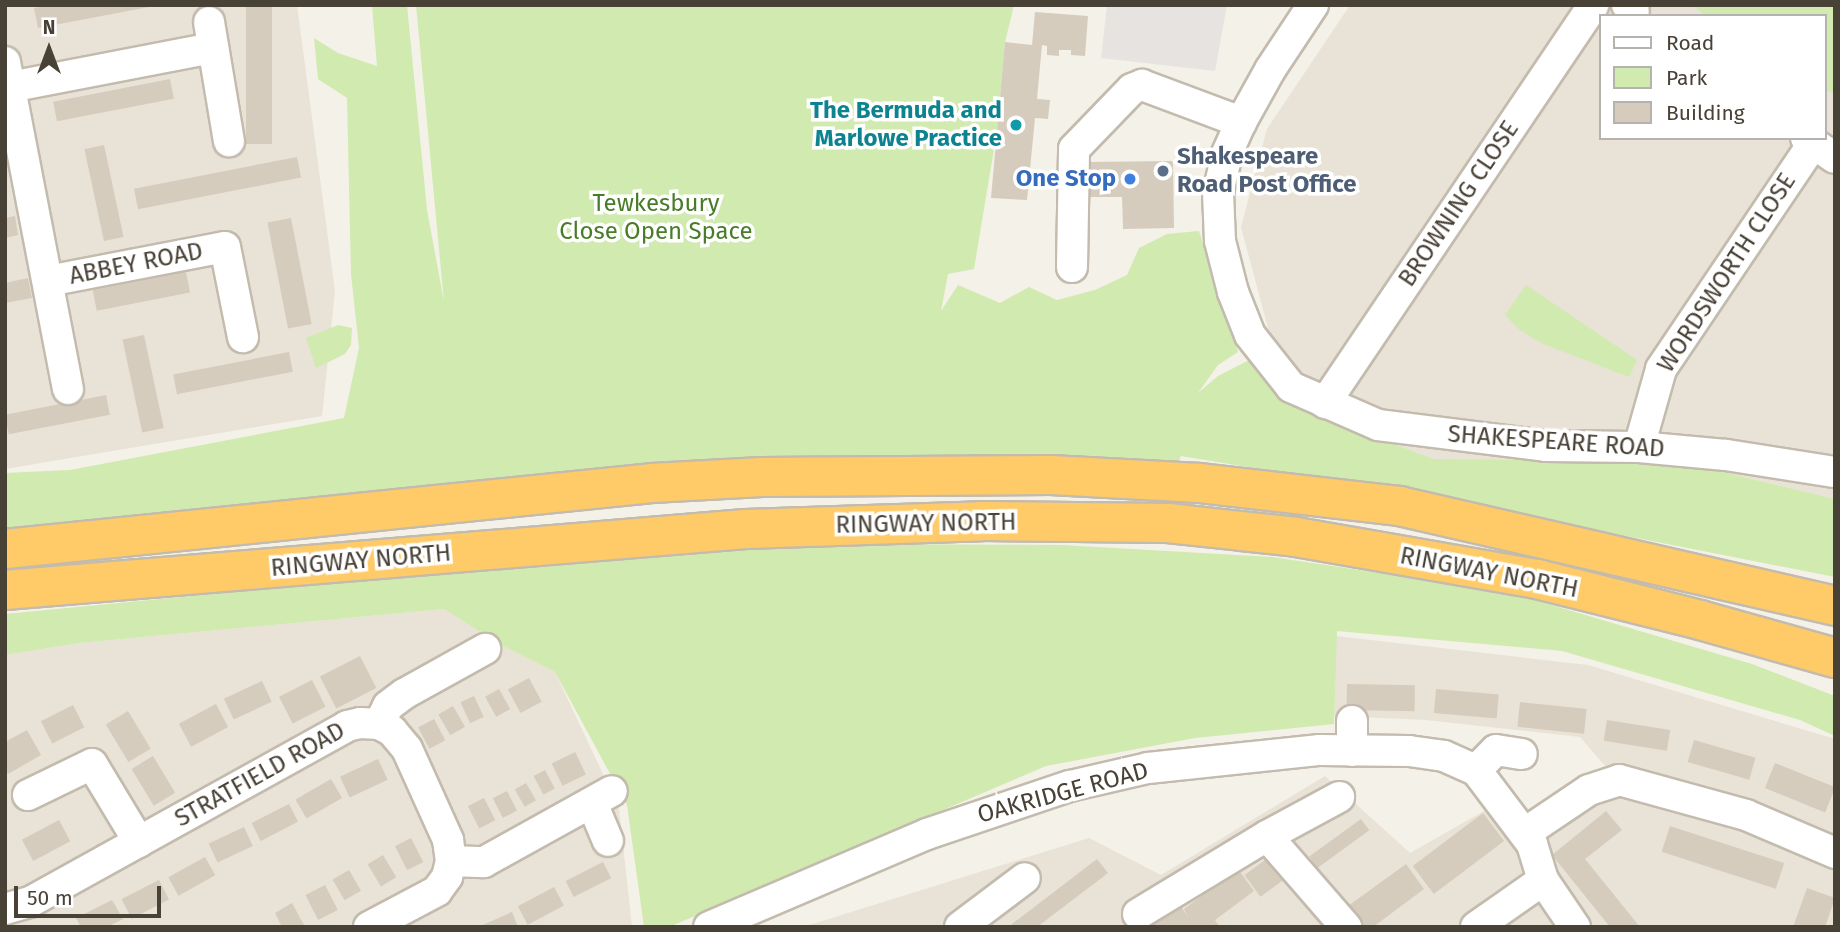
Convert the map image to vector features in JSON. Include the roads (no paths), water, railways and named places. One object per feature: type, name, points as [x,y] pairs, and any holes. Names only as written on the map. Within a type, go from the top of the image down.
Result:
[{"type":"highway","name":"RINGWAY NORTH","points":[[5,549],[652,483],[762,477],[1051,475],[1200,483],[1399,506],[1835,606]]},
{"type":"highway","name":"RINGWAY NORTH","points":[[5,590],[744,529],[982,521],[1168,523],[1296,537],[1537,579],[1700,620],[1835,658]]},
{"type":"street","name":"SHAKESPEARE ROAD","points":[[1313,5],[1270,69],[1241,122],[1227,153],[1218,192],[1220,242],[1233,292],[1250,335],[1261,354],[1291,387],[1378,425],[1457,437],[1546,446],[1639,447],[1835,472]]},
{"type":"street","name":"BROWNING CLOSE","points":[[1325,403],[1593,5]]},
{"type":"street","name":"ABBEY ROAD","points":[[68,389],[7,79],[211,35],[229,141]]},
{"type":"street","points":[[1072,267],[1074,149],[1132,89],[1142,85],[1241,122]]},
{"type":"street","name":"WORDSWORTH CLOSE","points":[[1639,447],[1661,369],[1818,147]]},
{"type":"street","name":"ABBEY ROAD","points":[[48,281],[225,247],[243,337]]},
{"type":"street","name":"STRATFIELD ROAD","points":[[9,915],[347,726],[379,724],[388,706],[404,694],[485,649]]},
{"type":"street","points":[[1352,721],[1352,751]]},
{"type":"street","points":[[369,927],[437,891],[447,877],[452,861],[448,840],[407,749],[391,731],[379,724]]},
{"type":"street","points":[[1476,770],[1496,750],[1522,754]]},
{"type":"street","name":"OAKRIDGE ROAD","points":[[709,927],[972,804],[1070,786],[1147,768],[1261,754],[1352,751],[1409,751],[1444,756],[1476,770],[1532,844],[1543,880],[1574,927]]},
{"type":"street","points":[[28,795],[92,764],[139,842]]},
{"type":"street","points":[[1525,833],[1589,790],[1619,780],[1746,815],[1835,853]]},
{"type":"street","points":[[452,861],[484,862],[602,797],[608,841]]},
{"type":"street","points":[[1138,914],[1267,836],[1339,797]]},
{"type":"street","points":[[1267,836],[1346,927]]},
{"type":"street","points":[[960,927],[1026,878]]},
{"type":"street","points":[[1476,927],[1543,880]]},
{"type":"place","name":"The Bermuda and Marlowe Practice","points":[[1016,125]]},
{"type":"place","name":"Shakespeare Road Post Office","points":[[1163,171]]},
{"type":"place","name":"One Stop","points":[[1130,179]]},
{"type":"park label","name":"Tewkesbury Close Open Space","points":[[656,218]]}]
